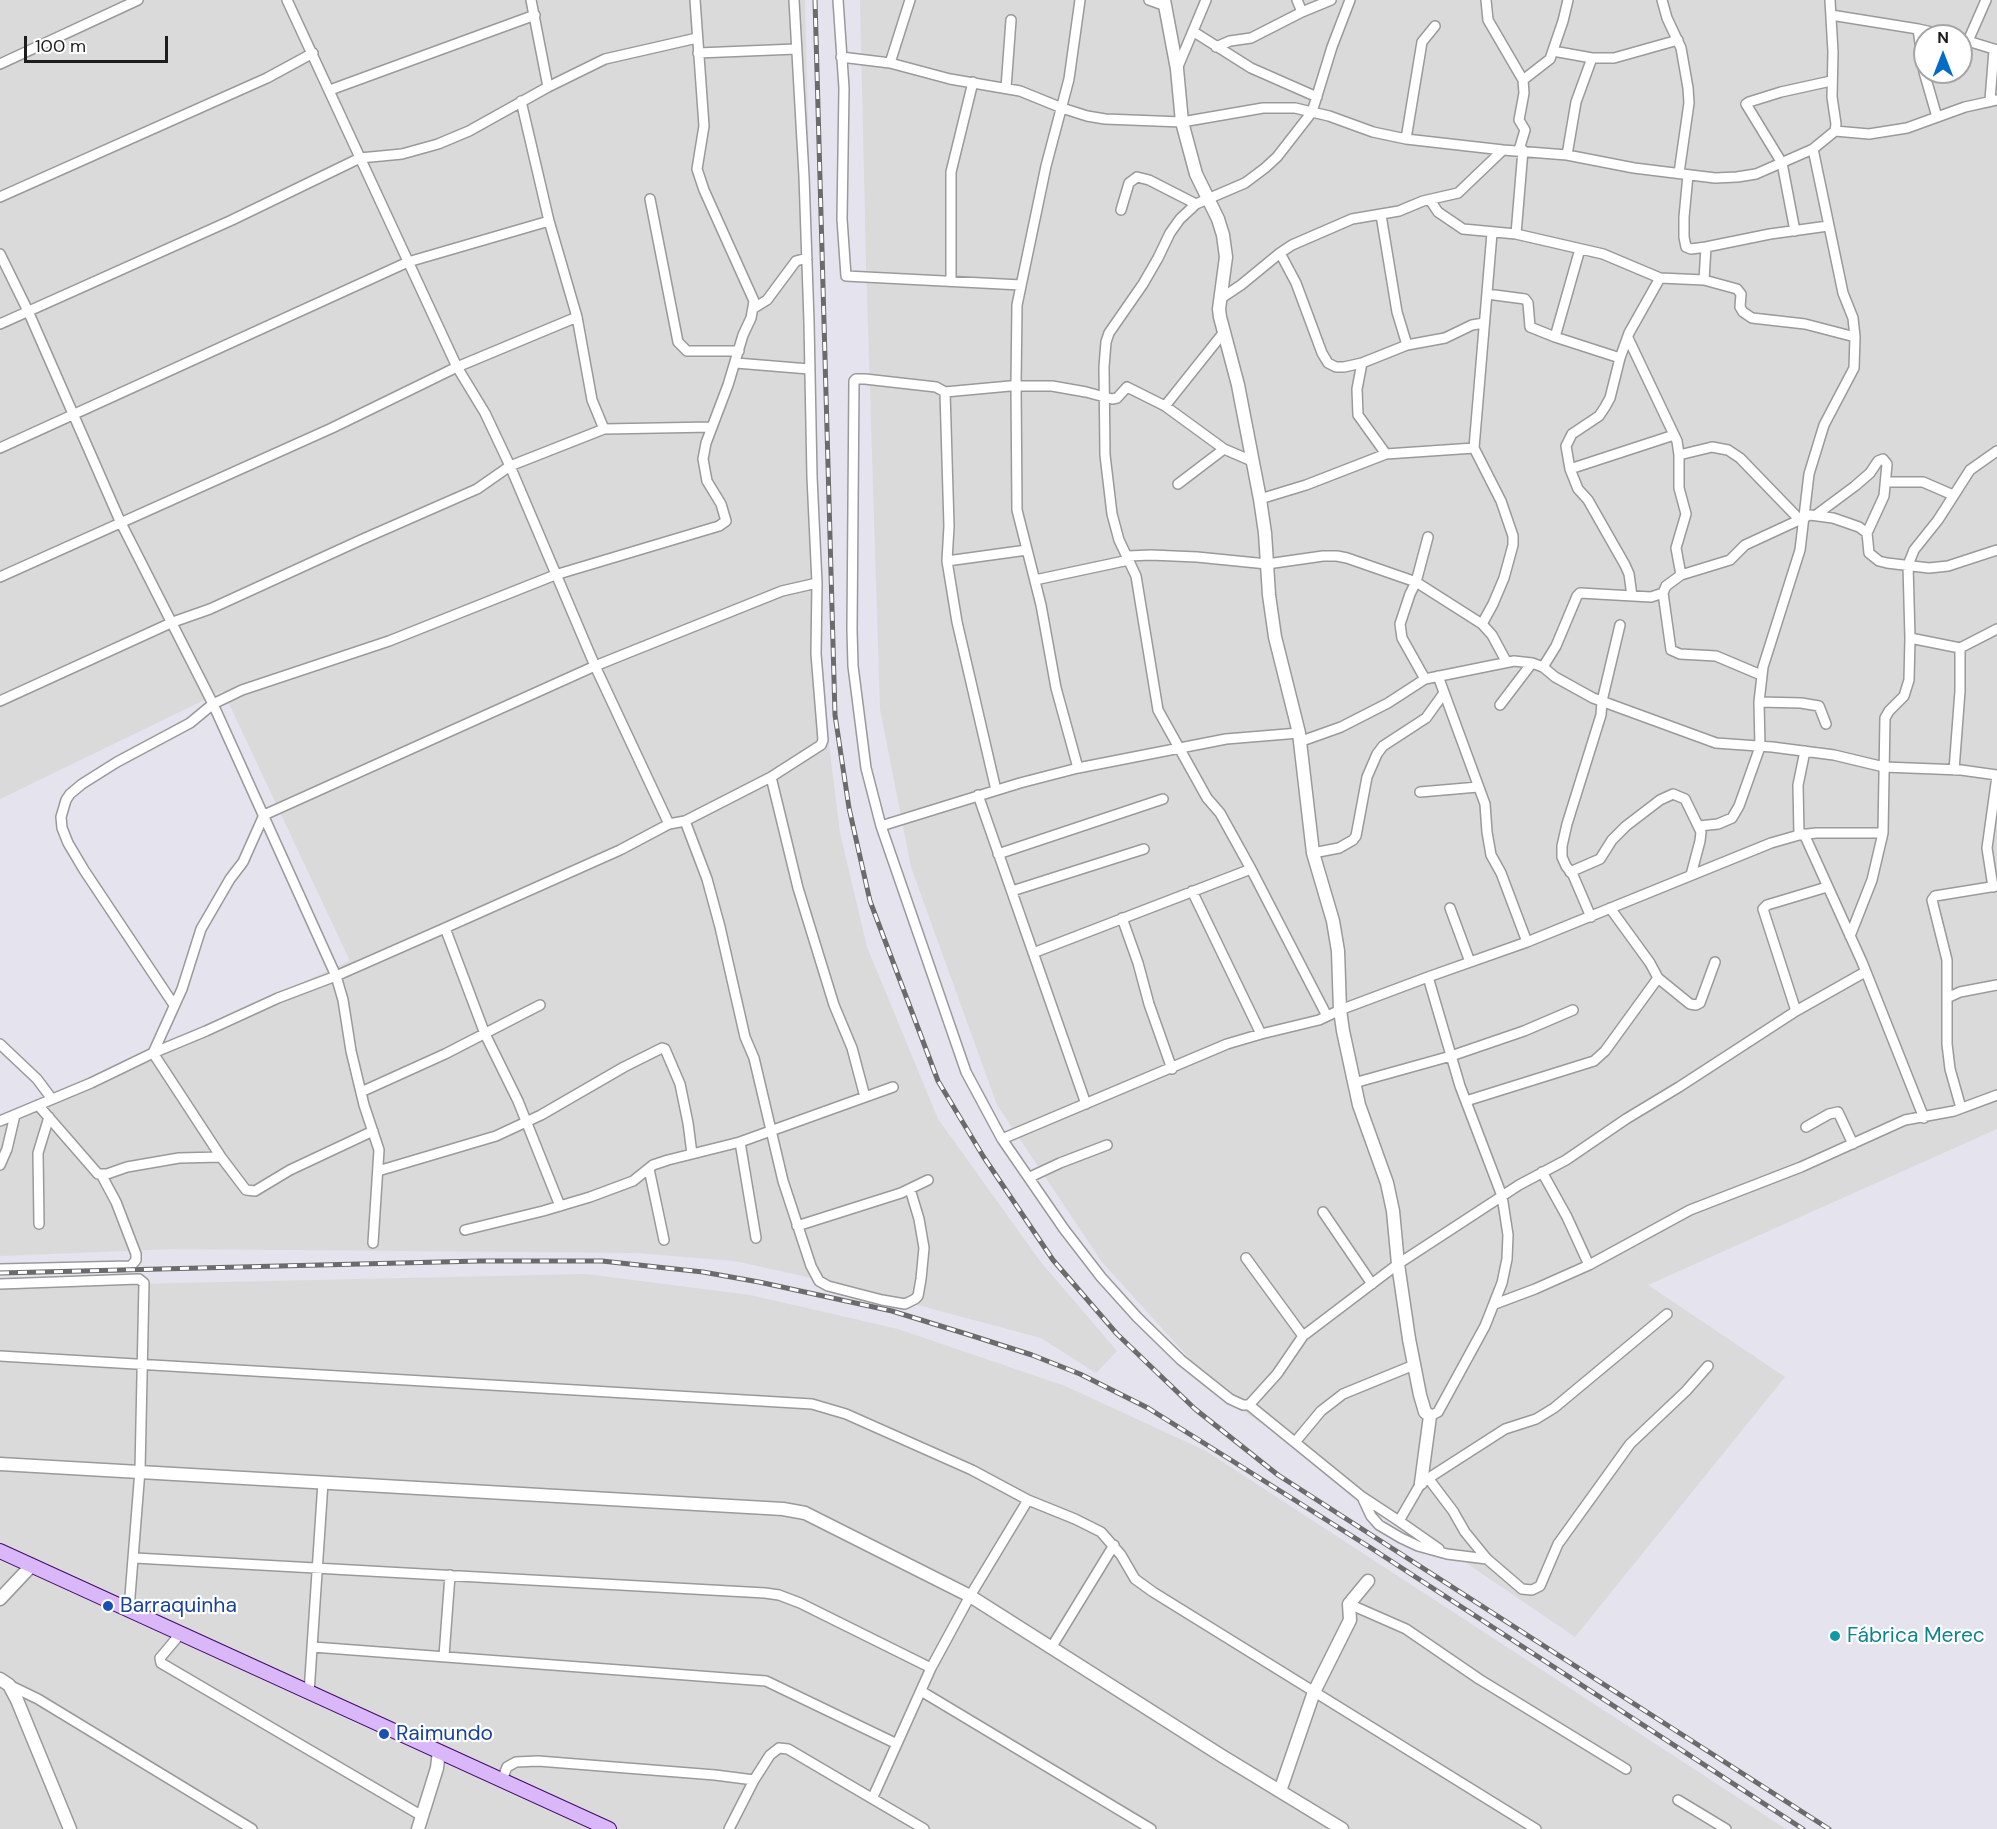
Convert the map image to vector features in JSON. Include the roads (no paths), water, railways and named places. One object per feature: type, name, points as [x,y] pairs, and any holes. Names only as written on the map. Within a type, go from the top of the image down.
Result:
[{"type":"main road","points":[[0,1551],[609,1829]]},
{"type":"street","points":[[0,64],[138,0]]},
{"type":"street","points":[[531,0],[548,87]]},
{"type":"street","points":[[174,1005],[68,843],[62,828],[61,817],[66,800],[82,784],[117,762],[190,723],[213,704],[242,690],[389,641],[555,575],[724,523],[725,516],[704,471],[703,459],[754,308],[754,302],[749,286],[704,190],[697,169],[704,126],[695,0]]},
{"type":"street","points":[[0,1121],[91,1083],[278,998],[336,976],[445,928],[620,850],[669,824],[685,821],[771,777],[821,745],[823,740],[816,654],[817,583],[807,258],[794,0]]},
{"type":"street","points":[[838,0],[844,88],[842,219],[846,276],[1021,285]]},
{"type":"street","points":[[890,63],[910,0]]},
{"type":"street","points":[[1078,768],[1056,688],[1035,580],[1017,510],[1016,385],[1017,305],[1046,166],[1062,108],[1080,0]]},
{"type":"street","points":[[1149,0],[1165,3],[1177,69],[1182,122],[1202,202]]},
{"type":"street","points":[[1177,69],[1206,0]]},
{"type":"street","points":[[1297,0],[1302,12]]},
{"type":"street","points":[[1216,46],[1251,38],[1331,0]]},
{"type":"street","points":[[1327,1016],[1251,869],[1220,813],[1207,798],[1158,710],[1140,596],[1112,514],[1106,455],[1104,367],[1109,333],[1143,284],[1180,219],[1202,202],[1245,183],[1271,162],[1312,112],[1332,47],[1350,0]]},
{"type":"street","points":[[1486,0],[1488,20],[1523,80],[1524,93],[1519,117],[1525,130],[1521,150],[1516,234]]},
{"type":"street","points":[[1523,80],[1550,59],[1568,0]]},
{"type":"street","points":[[1662,0],[1686,66],[1689,103],[1684,174],[1686,248],[1706,247],[1828,226]]},
{"type":"street","points":[[841,57],[890,63],[950,79],[1020,91],[1062,108],[1105,120],[1182,122],[1263,108],[1294,108],[1329,116],[1373,132],[1406,139],[1503,150],[1567,154],[1634,168],[1715,178],[1737,177],[1756,174],[1782,164],[1813,149],[1834,131],[1836,124],[1831,81],[1833,52],[1830,0]]},
{"type":"street","points":[[1973,25],[1986,0]]},
{"type":"street","points":[[290,1],[457,367],[485,413],[510,466],[595,666],[669,824]]},
{"type":"street","points":[[330,90],[535,15]]},
{"type":"street","points":[[1831,15],[1913,28]]},
{"type":"street","points":[[1006,88],[1011,20]]},
{"type":"street","points":[[1406,139],[1422,42],[1435,26]]},
{"type":"street","points":[[1194,32],[1251,68],[1317,97]]},
{"type":"street","points":[[0,324],[232,220],[360,158],[402,154],[438,144],[469,131],[521,101],[604,59],[697,38]]},
{"type":"street","points":[[1553,51],[1592,58],[1614,58],[1678,40]]},
{"type":"street","points":[[1834,131],[1869,134],[1892,131],[1993,100],[1995,50],[1973,43]]},
{"type":"street","points":[[698,53],[796,49]]},
{"type":"street","points":[[0,197],[267,78],[313,53]]},
{"type":"street","points":[[1567,154],[1576,102],[1592,58]]},
{"type":"street","points":[[1795,231],[1782,164],[1746,106],[1747,103],[1780,92],[1831,81]]},
{"type":"street","points":[[951,281],[951,172],[974,82]]},
{"type":"street","points":[[1927,84],[1937,117]]},
{"type":"street","points":[[521,101],[549,221],[577,317],[592,399],[603,429]]},
{"type":"street","points":[[1699,826],[1718,824],[1732,818],[1739,806],[1760,747],[1761,675],[1770,639],[1800,550],[1801,518],[1809,474],[1824,425],[1854,368],[1853,318],[1844,293],[1828,226],[1813,149]]},
{"type":"street","points":[[1220,299],[1280,253],[1352,219],[1399,211],[1458,193],[1503,150]]},
{"type":"street","points":[[1121,210],[1129,183],[1137,177],[1202,202],[1218,219],[1223,235],[1226,257],[1219,309],[1238,385],[1260,499],[1275,637],[1299,738],[1313,853],[1333,921],[1340,1010],[1359,1105],[1387,1183],[1393,1211],[1398,1264],[1414,1365],[1425,1412],[1430,1416]]},
{"type":"street","points":[[650,199],[678,342],[687,351],[739,351]]},
{"type":"street","points":[[1430,200],[1438,212],[1463,229],[1516,234],[1621,261],[1660,278],[1704,280],[1737,289],[1742,294],[1740,307],[1752,318],[1805,324],[1855,337]]},
{"type":"street","points":[[1381,215],[1396,303],[1407,345]]},
{"type":"street","points":[[0,448],[408,262],[549,221]]},
{"type":"street","points":[[1482,624],[1504,578],[1513,545],[1513,536],[1501,501],[1474,448],[1492,233]]},
{"type":"street","points":[[1704,280],[1706,247]]},
{"type":"street","points":[[1555,338],[1580,249]]},
{"type":"street","points":[[1280,253],[1296,284],[1322,353],[1328,363],[1336,367],[1362,363],[1407,345],[1445,338],[1472,325],[1484,323]]},
{"type":"street","points":[[0,254],[28,311],[120,521],[213,704],[336,976],[343,1000],[351,1051],[380,1158],[373,1243]]},
{"type":"street","points":[[754,308],[767,300],[796,261],[807,258]]},
{"type":"street","points":[[1632,596],[1629,574],[1625,565],[1588,500],[1578,489],[1570,469],[1566,446],[1572,434],[1599,416],[1605,407],[1610,398],[1620,358],[1628,338],[1660,278]]},
{"type":"street","points":[[1487,294],[1525,299],[1528,303],[1530,327],[1555,338],[1620,358]]},
{"type":"street","points":[[0,577],[120,521],[332,428],[457,367],[577,317]]},
{"type":"street","points":[[1165,406],[1224,332]]},
{"type":"street","points":[[1628,338],[1674,435],[1679,455],[1679,488],[1686,514],[1676,548],[1682,575]]},
{"type":"street","points":[[736,363],[809,369]]},
{"type":"street","points":[[1362,363],[1356,408],[1386,454]]},
{"type":"street","points":[[1252,461],[1224,449],[1165,406],[1127,387],[1118,398],[1106,398],[1067,388],[1016,385],[945,392],[936,387],[855,379],[852,630],[866,768],[881,826],[963,1063],[1002,1139],[1064,1229],[1101,1277],[1137,1317],[1181,1360],[1230,1399],[1243,1405],[1249,1405],[1362,1496],[1447,1554]]},
{"type":"street","points":[[945,392],[949,526],[947,561],[957,622],[996,790]]},
{"type":"street","points":[[0,700],[477,489],[510,466],[603,429],[712,427]]},
{"type":"street","points":[[1570,469],[1674,435]]},
{"type":"street","points":[[1679,455],[1712,447],[1728,450],[1740,458],[1801,518]]},
{"type":"street","points":[[1260,499],[1386,454],[1474,448]]},
{"type":"street","points":[[1178,484],[1224,449]]},
{"type":"street","points":[[1850,936],[1872,880],[1883,833],[1885,718],[1904,696],[1909,680],[1908,565],[1914,550],[1938,520],[1970,470],[1997,451]]},
{"type":"street","points":[[1761,675],[1716,656],[1680,654],[1671,650],[1663,593],[1666,586],[1682,575],[1730,560],[1745,544],[1801,518],[1816,515],[1855,486],[1881,459],[1886,460],[1887,464],[1884,496],[1867,533],[1869,553],[1874,558],[1887,563],[1929,568],[1948,566],[1997,550]]},
{"type":"street","points":[[1886,482],[1923,482],[1953,495]]},
{"type":"street","points":[[1816,515],[1859,526],[1867,533]]},
{"type":"street","points":[[1425,679],[1400,632],[1400,624],[1416,582],[1428,537]]},
{"type":"street","points":[[947,561],[1027,550]]},
{"type":"street","points":[[1035,580],[1128,558],[1151,555],[1267,564],[1337,556],[1416,582],[1482,624],[1492,635],[1506,661]]},
{"type":"street","points":[[153,1053],[182,989],[201,930],[230,879],[243,862],[264,815],[595,666],[782,591],[817,583]]},
{"type":"street","points":[[1543,667],[1556,646],[1578,595],[1591,593],[1651,597],[1663,593]]},
{"type":"street","points":[[1591,917],[1562,857],[1562,846],[1601,715],[1602,701],[1620,625]]},
{"type":"street","points":[[1910,638],[1960,648],[1997,629]]},
{"type":"street","points":[[1954,770],[1960,691],[1960,648]]},
{"type":"street","points":[[881,826],[978,795],[1078,768],[1226,739],[1299,738],[1341,726],[1381,707],[1425,679],[1506,661],[1532,663],[1543,667],[1579,691],[1716,743],[1805,751],[1884,767],[1954,770],[1997,776],[1987,848],[1995,886],[1933,897],[1934,913],[1947,960],[1945,1004],[1950,1069],[1961,1108]]},
{"type":"street","points":[[1500,705],[1532,663]]},
{"type":"street","points":[[1437,676],[1485,804],[1491,855],[1501,873],[1527,942]]},
{"type":"street","points":[[1313,853],[1339,848],[1353,840],[1356,836],[1367,777],[1377,754],[1383,746],[1426,718],[1444,693]]},
{"type":"street","points":[[1759,702],[1801,703],[1818,706],[1826,724]]},
{"type":"street","points":[[1805,751],[1798,785],[1802,835],[1850,936],[1924,1118]]},
{"type":"street","points":[[771,777],[798,888],[834,1005],[852,1048],[865,1097]]},
{"type":"street","points":[[1420,792],[1478,787]]},
{"type":"street","points":[[1570,872],[1600,859],[1612,840],[1626,826],[1666,796],[1673,794],[1685,799],[1699,826],[1700,842],[1691,875]]},
{"type":"street","points":[[978,795],[1086,1104]]},
{"type":"street","points":[[999,854],[1163,799]]},
{"type":"street","points":[[685,821],[707,879],[734,982],[745,1037],[754,1058],[783,1181],[811,1266],[819,1281],[828,1286],[882,1300],[909,1304],[918,1296],[924,1248],[919,1219],[910,1189]]},
{"type":"street","points":[[1002,1139],[1227,1044],[1327,1016],[1527,942],[1771,843],[1802,835],[1883,833]]},
{"type":"street","points":[[1012,891],[1144,849]]},
{"type":"street","points":[[1033,953],[1251,869]]},
{"type":"street","points":[[1796,1011],[1763,909],[1767,905],[1827,887]]},
{"type":"street","points":[[1192,891],[1261,1034]]},
{"type":"street","points":[[1450,908],[1470,962]]},
{"type":"street","points":[[1610,908],[1650,963],[1658,978],[1690,1004],[1696,1005],[1703,997],[1715,962]]},
{"type":"street","points":[[1122,918],[1172,1069]]},
{"type":"street","points":[[445,928],[485,1034],[526,1122],[560,1206]]},
{"type":"street","points":[[1249,1405],[1276,1374],[1303,1336],[1398,1264],[1502,1196],[1566,1160],[1796,1011],[1865,972]]},
{"type":"street","points":[[1428,977],[1466,1101],[1502,1196],[1508,1235],[1507,1259],[1495,1304],[1462,1370],[1437,1412],[1430,1416]]},
{"type":"street","points":[[1466,1101],[1594,1061],[1605,1051],[1658,978]]},
{"type":"street","points":[[1947,998],[1960,992],[1997,985]]},
{"type":"street","points":[[361,1092],[485,1034],[540,1005]]},
{"type":"street","points":[[1354,1083],[1451,1056],[1524,1031],[1574,1010]]},
{"type":"street","points":[[0,1044],[37,1079],[52,1099]]},
{"type":"street","points":[[378,1171],[496,1136],[662,1048],[665,1049],[680,1084],[692,1154]]},
{"type":"street","points":[[153,1053],[221,1157],[246,1190],[255,1191],[290,1170],[373,1131]]},
{"type":"street","points":[[465,1230],[590,1197],[633,1181],[649,1169],[668,1160],[740,1142],[893,1087]]},
{"type":"street","points":[[1495,1304],[1589,1265],[1689,1210],[1801,1167],[1905,1120],[1924,1118],[1961,1108],[1997,1095]]},
{"type":"street","points":[[0,1269],[131,1266],[136,1260],[136,1254],[116,1202],[101,1174],[92,1168],[38,1105]]},
{"type":"street","points":[[1806,1127],[1829,1114],[1838,1112],[1853,1144]]},
{"type":"street","points":[[0,1165],[7,1149],[15,1115]]},
{"type":"street","points":[[39,1224],[38,1153],[49,1117]]},
{"type":"street","points":[[740,1142],[756,1238]]},
{"type":"street","points":[[1030,1177],[1107,1145]]},
{"type":"street","points":[[101,1174],[148,1162],[179,1158],[221,1157]]},
{"type":"street","points":[[649,1169],[664,1240]]},
{"type":"street","points":[[1542,1172],[1567,1217],[1589,1265]]},
{"type":"street","points":[[798,1226],[910,1189],[928,1180]]},
{"type":"street","points":[[1323,1212],[1372,1284]]},
{"type":"street","points":[[1246,1258],[1303,1336]]},
{"type":"street","points":[[0,1284],[142,1280],[140,1470],[135,1558],[129,1610]]},
{"type":"street","points":[[1398,1521],[1425,1480],[1505,1429],[1536,1419],[1554,1408],[1667,1314]]},
{"type":"street","points":[[0,1356],[812,1404],[846,1414],[972,1470],[1028,1500],[1101,1532],[1114,1545],[1135,1579],[1153,1592],[1536,1829]]},
{"type":"street","points":[[1296,1441],[1321,1411],[1344,1394],[1414,1365]]},
{"type":"street","points":[[1430,1416],[1425,1480],[1453,1511],[1466,1532],[1488,1559],[1522,1589],[1532,1590],[1540,1586],[1558,1545],[1630,1444],[1686,1391],[1707,1366]]},
{"type":"street","points":[[0,1464],[140,1470],[783,1509],[805,1513],[970,1596],[1342,1829]]},
{"type":"street","points":[[309,1693],[323,1482]]},
{"type":"street","points":[[1362,1496],[1371,1516],[1379,1525],[1418,1546],[1447,1554],[1488,1559]]},
{"type":"street","points":[[873,1797],[895,1743],[931,1668],[970,1596],[1028,1500]]},
{"type":"street","points":[[1051,1648],[1114,1545]]},
{"type":"street","points":[[135,1558],[736,1590],[780,1595],[931,1668]]},
{"type":"street","points":[[0,1599],[32,1565]]},
{"type":"street","points":[[444,1656],[450,1575]]},
{"type":"street","points":[[1280,1791],[1314,1692],[1350,1620],[1349,1605],[1368,1581]]},
{"type":"street","points":[[1349,1605],[1406,1629],[1479,1679],[1626,1769]]},
{"type":"street","points":[[181,1633],[160,1658],[161,1663],[422,1816]]},
{"type":"street","points":[[313,1647],[765,1681],[895,1743]]},
{"type":"street","points":[[4,1682],[17,1700],[70,1829]]},
{"type":"street","points":[[4,1682],[39,1699],[252,1829]]},
{"type":"street","points":[[921,1691],[1151,1829]]},
{"type":"street","points":[[729,1829],[754,1780],[770,1755],[779,1748],[788,1749],[924,1829]]},
{"type":"street","points":[[418,1829],[437,1768],[438,1751]]},
{"type":"street","points":[[502,1780],[507,1767],[516,1762],[538,1761],[754,1780]]},
{"type":"street","points":[[1678,1800],[1726,1829]]},
{"type":"railway","points":[[815,0],[835,715],[849,808],[870,901],[938,1081],[983,1156],[1053,1260],[1117,1334],[1195,1409],[1278,1475],[1829,1829]]},
{"type":"railway","points":[[0,1273],[480,1261],[602,1261],[703,1272],[892,1311],[1032,1355],[1080,1374],[1148,1408],[1371,1548],[1803,1829]]},
{"type":"place","name":"Barraquinha","points":[[108,1606]]},
{"type":"place","name":"Fábrica Merec","points":[[1835,1636]]},
{"type":"place","name":"Raimundo","points":[[384,1734]]}]
